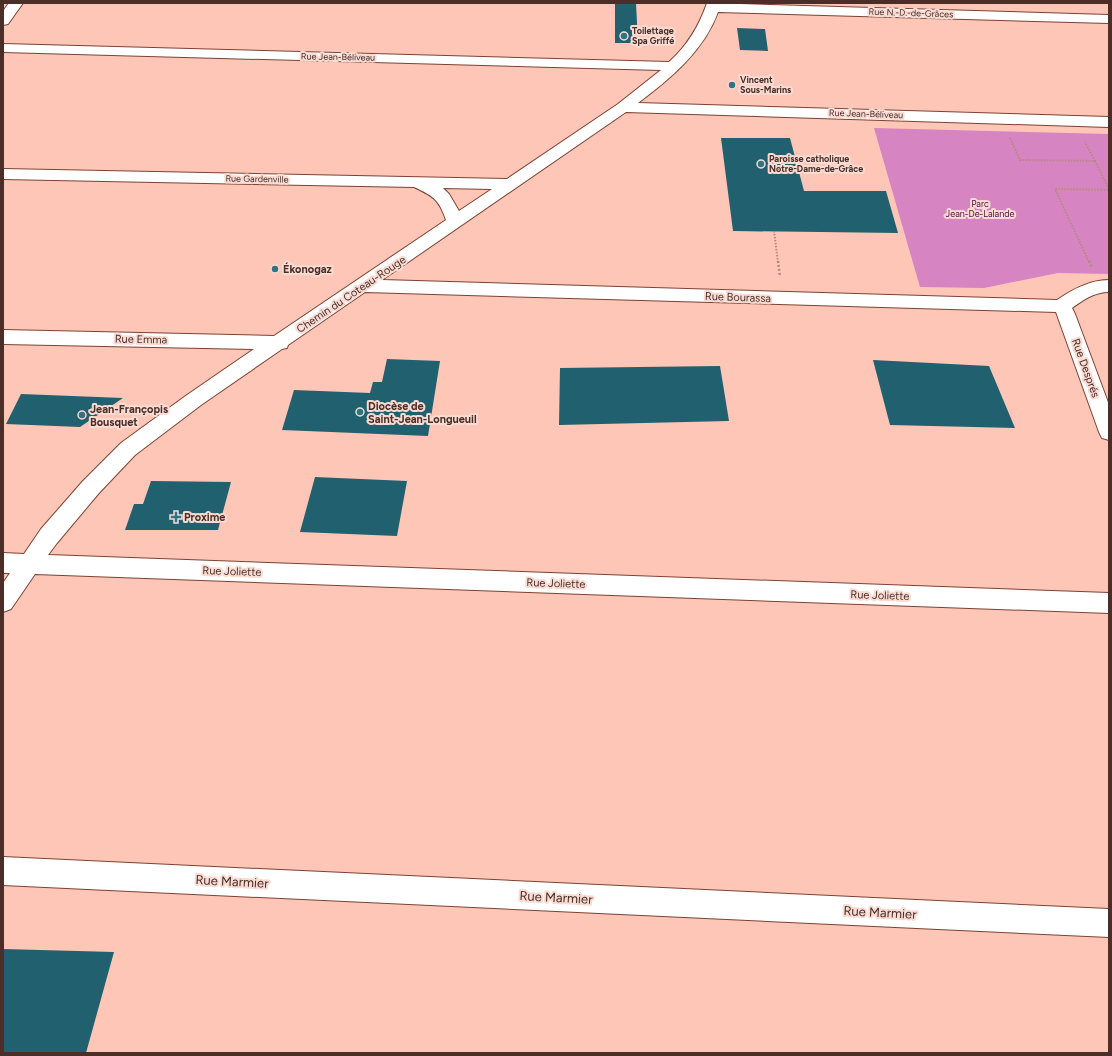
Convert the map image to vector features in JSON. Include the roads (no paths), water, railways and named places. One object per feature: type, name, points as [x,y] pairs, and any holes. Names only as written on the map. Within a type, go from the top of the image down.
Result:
[{"type":"street","points":[[3,21],[16,3]]},
{"type":"street","name":"Rue N.-D.-de-Grâces","points":[[713,5],[1109,19]]},
{"type":"street","name":"Chemin du Coteau-Rouge","points":[[3,602],[49,536],[91,487],[128,450],[170,417],[623,107],[673,68],[698,36],[713,5]]},
{"type":"street","name":"Rue Jean-Béliveau","points":[[3,48],[651,65],[673,68]]},
{"type":"street","name":"Rue Jean-Béliveau","points":[[623,107],[1109,122]]},
{"type":"street","name":"Rue Gardenville","points":[[3,174],[511,184]]},
{"type":"street","points":[[417,183],[432,187],[443,196],[449,205],[455,223]]},
{"type":"street","name":"Rue Bourassa","points":[[362,286],[1061,306]]},
{"type":"street","points":[[1061,306],[1080,293],[1100,286],[1109,286]]},
{"type":"street","name":"Rue Després","points":[[1061,306],[1066,314],[1109,432]]},
{"type":"street","name":"Rue Emma","points":[[3,337],[280,343]]},
{"type":"street","name":"Rue Joliette","points":[[3,563],[1109,603]]},
{"type":"street","name":"Rue Marmier","points":[[3,871],[1109,923]]},
{"type":"place","name":"Toilettage Spa Griffé","points":[[624,36]]},
{"type":"place","name":"Vincent Sous-Marins","points":[[732,85]]},
{"type":"place","name":"Paroisse catholique Notre-Dame-de-Grâce","points":[[761,164]]},
{"type":"place","name":"Ékonogaz","points":[[275,269]]},
{"type":"place","name":"Diocèse de Saint-Jean-Longueuil","points":[[360,412]]},
{"type":"place","name":"Jean-Françopis Bousquet","points":[[82,415]]},
{"type":"place","name":"Proxime","points":[[176,517]]},
{"type":"park label","name":"Parc Jean-De-Lalande","points":[[980,210]]}]
